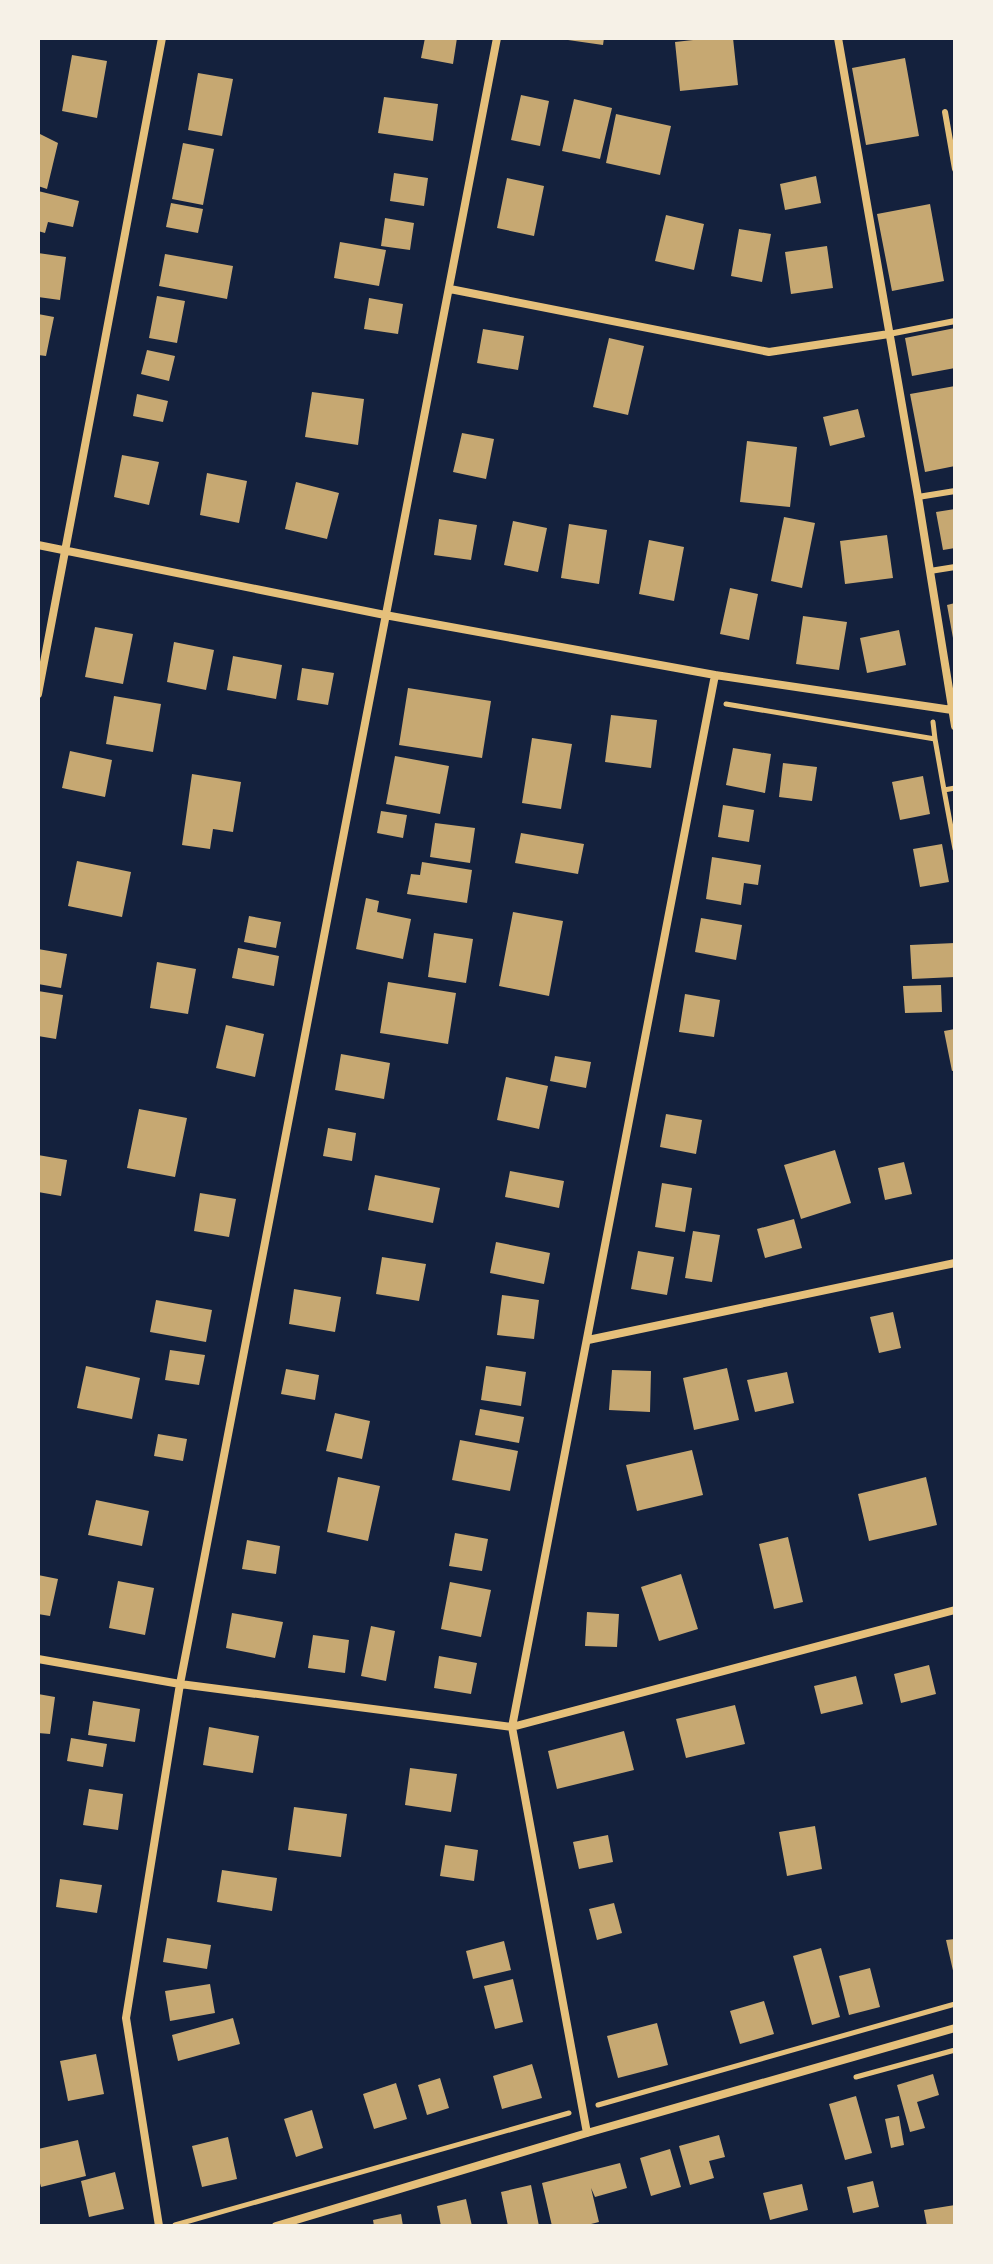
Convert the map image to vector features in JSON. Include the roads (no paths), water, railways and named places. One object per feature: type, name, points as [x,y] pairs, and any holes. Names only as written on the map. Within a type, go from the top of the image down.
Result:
[{"type":"street","points":[[38,694],[162,38]]},
{"type":"street","points":[[159,2226],[126,2018],[180,1684],[497,38]]},
{"type":"street","points":[[838,38],[955,726]]},
{"type":"street","points":[[450,289],[769,352],[889,334]]},
{"type":"street","points":[[38,545],[385,615],[715,675],[952,710]]},
{"type":"street","points":[[587,2133],[512,1727],[715,675]]},
{"type":"street","points":[[588,1340],[955,1263]]},
{"type":"street","points":[[38,1659],[180,1684],[512,1727],[955,1610]]},
{"type":"street","points":[[276,2226],[955,2028]]},
{"type":"lane","points":[[945,112],[955,169]]},
{"type":"lane","points":[[889,334],[955,321]]},
{"type":"lane","points":[[918,497],[955,491]]},
{"type":"lane","points":[[930,571],[955,567]]}]
